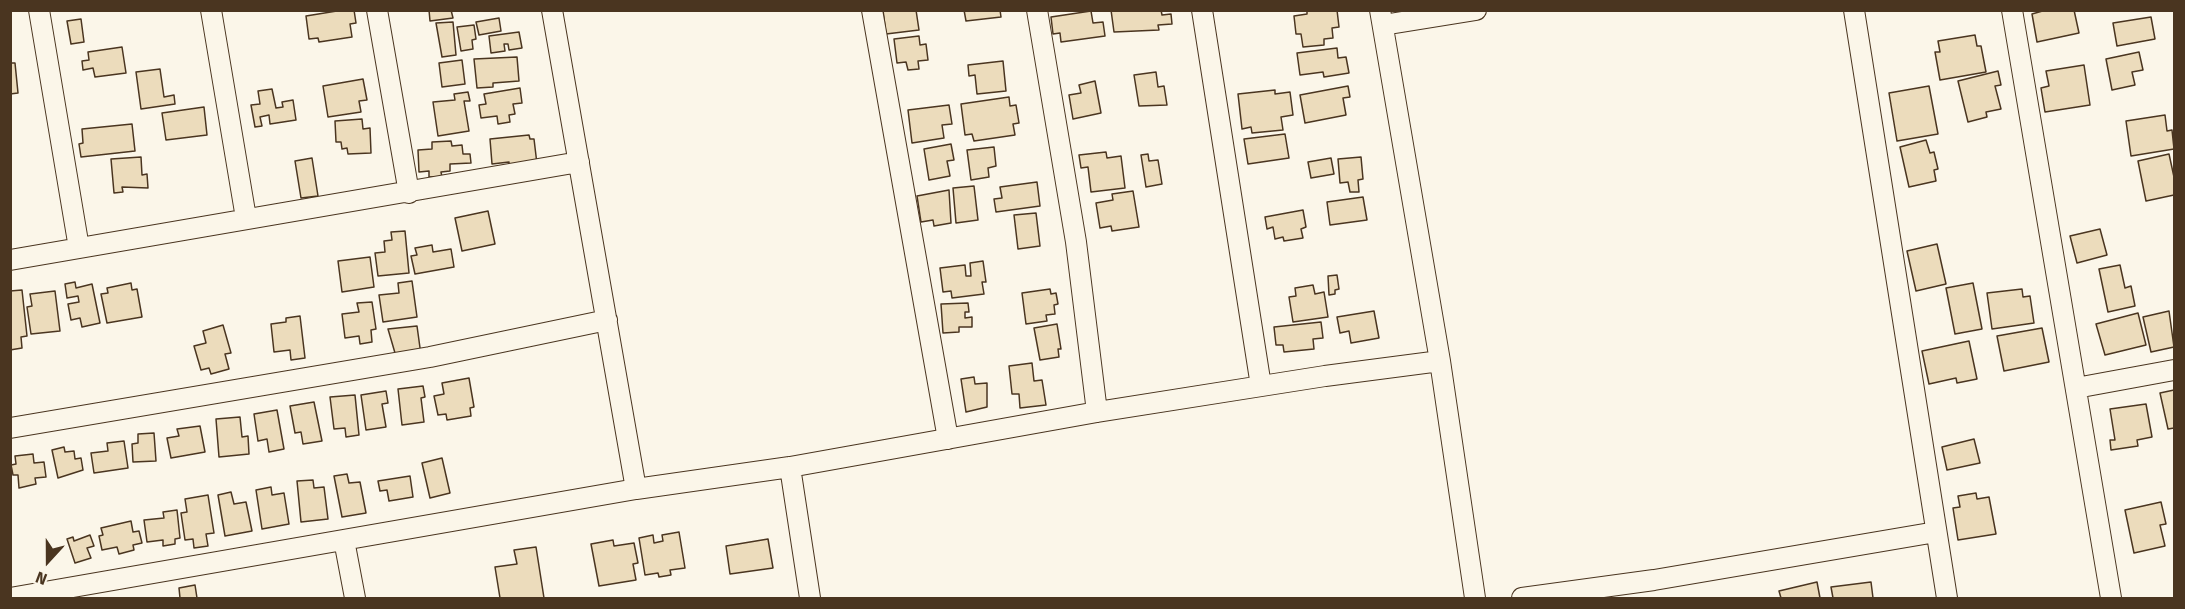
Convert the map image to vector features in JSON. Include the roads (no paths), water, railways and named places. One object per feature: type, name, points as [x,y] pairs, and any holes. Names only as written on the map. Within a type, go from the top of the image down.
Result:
[{"type":"street","points":[[39,10],[79,248]]},
{"type":"street","points":[[211,10],[246,218]]},
{"type":"street","points":[[376,10],[409,193]]},
{"type":"street","points":[[552,10],[636,489]]},
{"type":"street","points":[[872,10],[948,439]]},
{"type":"street","points":[[1037,10],[1076,242],[1097,412]]},
{"type":"street","points":[[1202,10],[1261,386]]},
{"type":"street","points":[[1475,598],[1440,361],[1381,18],[1476,10]]},
{"type":"street","points":[[1854,10],[1947,598]]},
{"type":"street","points":[[2012,10],[2111,598]]},
{"type":"street","points":[[10,260],[579,162]]},
{"type":"street","points":[[10,428],[430,357],[607,320]]},
{"type":"street","points":[[10,598],[636,489],[790,467],[1097,412],[1440,361]]},
{"type":"street","points":[[2076,388],[2175,370]]},
{"type":"street","points":[[790,467],[810,598]]},
{"type":"street","points":[[1522,598],[1655,589],[1936,532]]},
{"type":"street","points":[[344,540],[355,598]]}]
